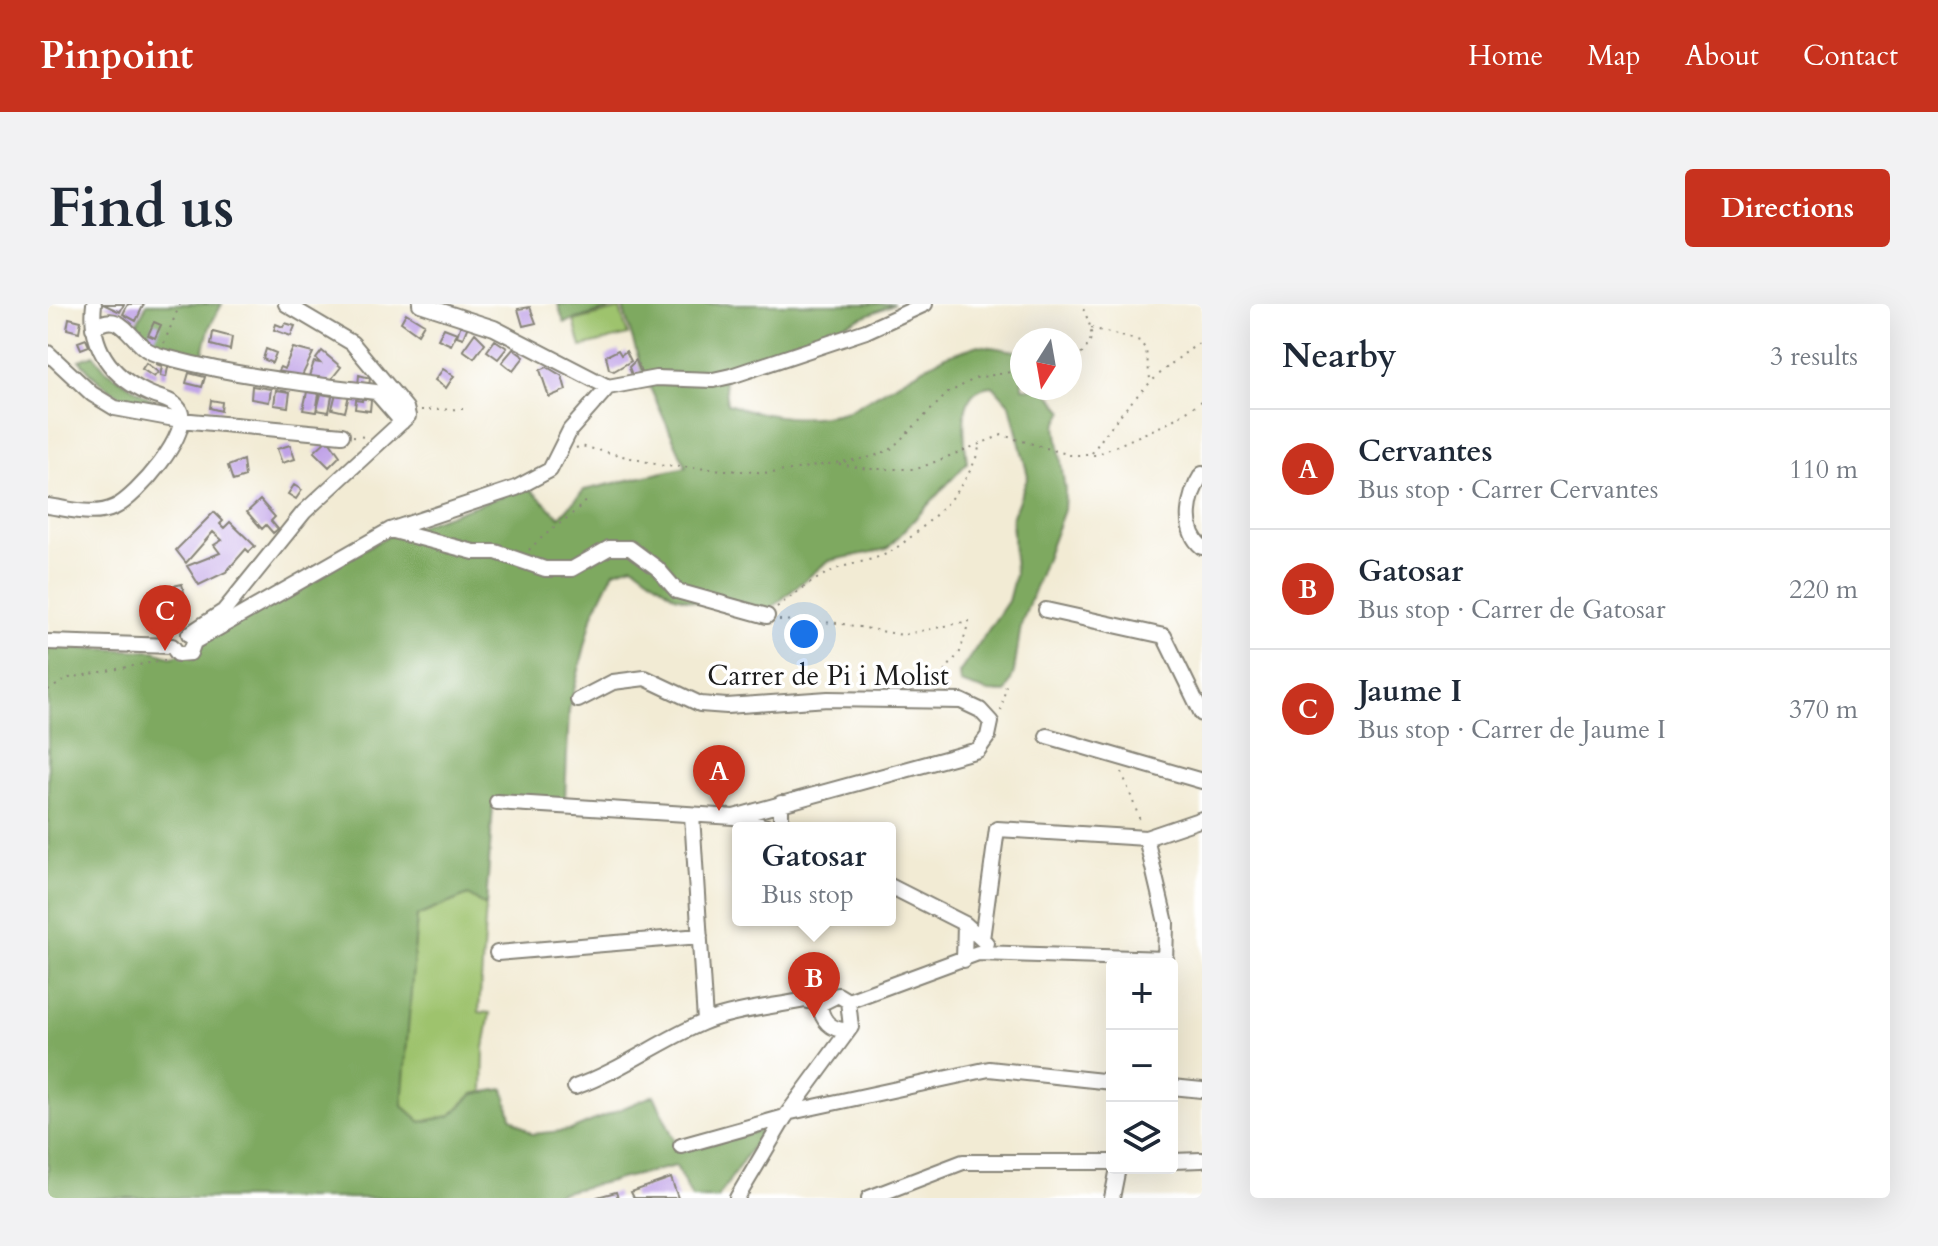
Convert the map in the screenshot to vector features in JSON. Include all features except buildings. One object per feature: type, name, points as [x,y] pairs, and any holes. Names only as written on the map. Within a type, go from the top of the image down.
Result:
[{"type":"street","points":[[48,506],[92,513],[113,508],[130,498],[180,431],[181,411],[175,405],[128,382],[109,366],[100,352],[93,328],[94,304]]},
{"type":"street","points":[[48,642],[174,649],[190,653],[192,638],[224,611],[304,512],[405,419],[406,408],[352,343],[286,304]]},
{"type":"street","points":[[420,304],[494,328],[608,387]]},
{"type":"street","points":[[192,638],[390,530],[516,488],[550,470],[570,430],[608,387],[656,378],[713,380],[731,376],[866,331],[925,304]]},
{"type":"street","points":[[93,328],[109,320],[121,322],[150,352],[190,363],[259,378],[376,392],[405,419]]},
{"type":"street","points":[[48,353],[92,394],[115,408],[180,420],[342,435]]},
{"type":"street","points":[[1202,474],[1187,516],[1193,539],[1202,547]]},
{"type":"street","points":[[390,530],[437,544],[496,552],[545,569],[572,569],[609,548],[630,548],[657,568],[677,591],[767,616]]},
{"type":"street","points":[[1046,610],[1164,636],[1202,714]]},
{"type":"street","name":"Carrer de Pi i Molist","points":[[578,700],[613,682],[645,678],[700,704],[921,699],[961,701],[980,710],[991,722]]},
{"type":"street","points":[[1193,699],[1202,685]]},
{"type":"street","points":[[734,817],[978,750],[988,736],[991,722]]},
{"type":"street","points":[[1047,736],[1202,781]]},
{"type":"street","points":[[497,802],[734,817],[750,822]]},
{"type":"street","points":[[781,803],[781,822]]},
{"type":"street","points":[[692,815],[705,1021]]},
{"type":"street","points":[[982,939],[997,829],[1146,838],[1202,819]]},
{"type":"street","points":[[1146,838],[1166,923],[1165,958]]},
{"type":"street","points":[[896,889],[965,924],[996,951]]},
{"type":"street","points":[[964,960],[965,924]]},
{"type":"street","points":[[497,953],[700,936]]},
{"type":"street","points":[[848,1001],[978,953],[996,951],[1106,958]]},
{"type":"street","points":[[575,1087],[610,1075],[705,1021],[805,1000],[820,1004],[838,995],[848,1001]]},
{"type":"street","points":[[737,1198],[788,1115],[851,1027],[848,1001]]},
{"type":"street","points":[[820,1004],[820,1015],[830,1025],[848,1030]]},
{"type":"street","points":[[681,1146],[788,1115],[989,1069],[1106,1081]]},
{"type":"street","points":[[1178,1088],[1202,1090]]},
{"type":"street","points":[[1178,1161],[1202,1160]]},
{"type":"street","points":[[869,1198],[963,1162],[1106,1162]]},
{"type":"street","points":[[1112,1198],[1117,1174]]},
{"type":"path","points":[[157,351],[166,342],[180,304]]},
{"type":"path","points":[[1081,304],[1091,328],[1089,347],[1082,354]]},
{"type":"path","points":[[1091,328],[1140,341],[1146,350],[1151,381]]},
{"type":"path","points":[[1091,455],[1130,401],[1202,341]]},
{"type":"path","points":[[554,461],[581,446],[664,466],[772,473],[872,457],[891,449],[948,393],[976,378],[1010,372]]},
{"type":"path","points":[[834,463],[868,469],[917,469],[1002,435],[1070,455],[1091,455],[1168,423],[1202,401]]},
{"type":"path","points":[[405,419],[432,408],[464,409]]},
{"type":"path","points":[[342,435],[384,438]]},
{"type":"path","points":[[767,616],[810,582],[834,570],[891,552],[961,488],[978,454],[980,442]]},
{"type":"path","points":[[519,562],[547,530],[568,520],[587,499]]},
{"type":"path","points":[[767,616],[785,622],[838,623],[902,635],[969,621],[960,652],[921,699]]},
{"type":"path","points":[[48,690],[69,678],[159,661],[174,649]]},
{"type":"path","points":[[991,722],[1001,712],[1006,685]]},
{"type":"path","points":[[1117,756],[1146,838]]},
{"type":"green space","points":[[147,304],[222,304],[210,326],[201,360],[151,348],[134,329]]},
{"type":"green space","points":[[558,304],[894,304],[723,374],[727,404],[788,417],[832,415],[848,411],[945,356],[979,345],[1010,350],[1010,400],[1054,400],[1064,411],[1056,426],[1065,490],[1064,510],[1021,625],[1014,672],[1006,693],[988,692],[960,683],[959,673],[1008,601],[1015,574],[1012,518],[1028,476],[1010,405],[993,386],[972,395],[967,404],[964,428],[967,463],[887,549],[828,561],[758,619],[675,596],[633,565],[614,571],[593,614],[569,710],[565,799],[493,806],[486,906],[468,895],[417,916],[402,1105],[421,1122],[450,1116],[473,1094],[504,1089],[511,1117],[532,1134],[571,1130],[654,1095],[680,1152],[763,1130],[718,1198],[692,1198],[676,1166],[538,1198],[48,1198],[48,647],[154,651],[173,657],[386,537],[528,487],[560,517],[584,490],[686,467],[642,370],[622,305],[564,323]]},
{"type":"green space","points":[[620,309],[628,335],[581,347],[574,321]]},
{"type":"green space","points":[[94,355],[106,370],[169,411],[144,411],[99,382],[79,360]]},
{"type":"green space","points":[[468,895],[486,906],[479,1012],[490,1013],[484,1048],[483,1092],[473,1094],[450,1116],[420,1122],[401,1105],[417,916]]},
{"type":"place","name":"Jaume I","points":[[165,651]]},
{"type":"place","name":"Cervantes","points":[[719,811]]},
{"type":"place","name":"Gatosar","points":[[814,1018]]}]
